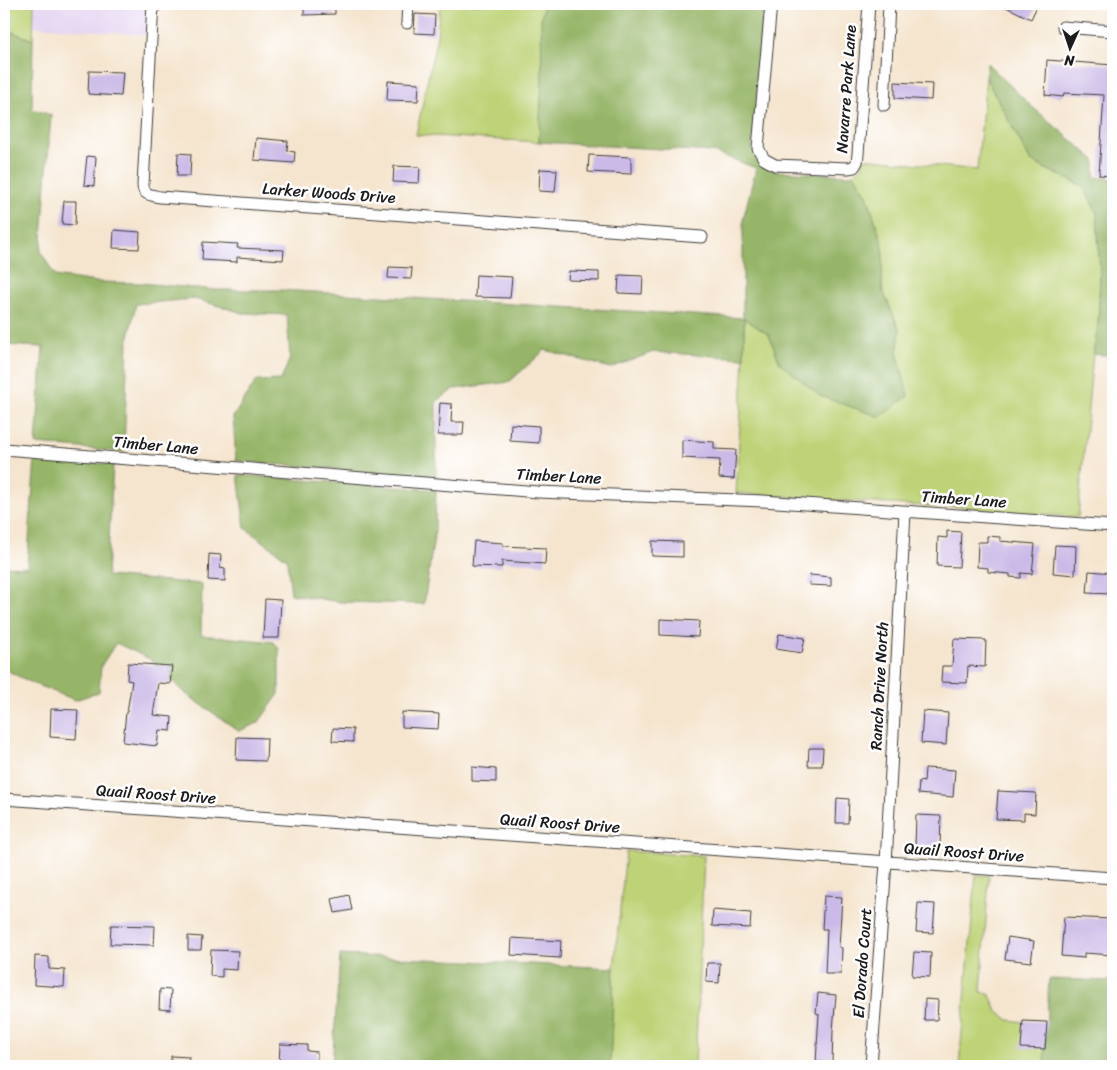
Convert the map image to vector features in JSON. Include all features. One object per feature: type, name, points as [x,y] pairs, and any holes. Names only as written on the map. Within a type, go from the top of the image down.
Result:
[{"type":"street","name":"Larker Woods Drive","points":[[153,4],[143,185],[145,193],[160,197],[702,237]]},
{"type":"street","points":[[407,23],[408,4]]},
{"type":"street","name":"Navarre Park Lane","points":[[771,4],[758,148],[764,159],[775,165],[848,168],[854,167],[857,162],[869,4]]},
{"type":"street","points":[[884,105],[889,4]]},
{"type":"street","points":[[1063,27],[1113,31]]},
{"type":"street","name":"Timber Lane","points":[[4,449],[538,492],[764,501],[1113,526]]},
{"type":"street","name":"Ranch Drive North","points":[[886,863],[905,512]]},
{"type":"street","name":"Quail Roost Drive","points":[[4,799],[1113,878]]},
{"type":"street","name":"El Dorado Court","points":[[871,1066],[886,863]]},
{"type":"shaded area","points":[[34,4],[147,4],[146,35],[34,26]]},
{"type":"green space","points":[[4,4],[34,4],[33,40],[4,29]]},
{"type":"green space","points":[[440,4],[544,4],[539,142],[416,135],[437,36]]},
{"type":"green space","points":[[544,4],[764,5],[752,148],[760,163],[775,171],[854,174],[867,195],[883,246],[882,289],[900,331],[897,352],[908,396],[880,417],[820,396],[780,363],[769,335],[744,318],[744,358],[653,352],[611,368],[545,350],[509,382],[454,389],[436,402],[436,477],[236,461],[233,417],[256,381],[281,380],[290,358],[287,315],[243,313],[195,299],[136,304],[128,341],[124,452],[36,444],[43,347],[4,345],[4,29],[33,40],[32,109],[51,115],[41,252],[55,276],[97,282],[141,283],[216,290],[280,290],[743,318],[743,220],[756,168],[713,152],[539,142],[542,81],[541,18]]},
{"type":"green space","points":[[987,63],[1030,105],[1095,160],[1095,177],[1113,179],[1113,359],[1111,356],[1093,354],[1098,326],[1100,273],[1097,213],[1083,186],[1030,160],[986,78]]},
{"type":"green space","points":[[986,78],[1030,160],[1083,186],[1097,213],[1100,273],[1098,326],[1093,354],[1078,517],[964,507],[905,505],[736,493],[744,358],[744,318],[769,335],[780,363],[908,396],[897,352],[900,330],[882,289],[883,246],[867,195],[854,174],[862,167],[864,158],[977,170]]},
{"type":"green space","points":[[35,458],[120,465],[113,465],[107,576],[202,584],[201,635],[274,642],[279,649],[279,694],[258,723],[239,731],[186,694],[150,659],[116,643],[101,666],[99,692],[75,700],[32,683],[4,669],[4,566],[27,567]]},
{"type":"green space","points":[[238,475],[436,490],[435,530],[424,604],[340,602],[291,594],[287,559],[245,528]]},
{"type":"green space","points":[[626,851],[704,856],[695,1066],[610,1066],[614,968]]},
{"type":"green space","points":[[976,875],[989,876],[981,992],[989,993],[997,1011],[1009,1020],[1046,1025],[1044,1066],[959,1066]]},
{"type":"green space","points":[[340,955],[614,968],[610,1066],[332,1066]]},
{"type":"green space","points":[[1049,979],[1113,981],[1113,1066],[1044,1066]]},
{"type":"building","points":[[304,4],[335,4],[335,14],[304,15]]},
{"type":"building","points":[[1000,4],[1038,4],[1031,19]]},
{"type":"building","points":[[415,14],[435,15],[434,34],[414,33]]},
{"type":"building","points":[[1047,60],[1113,65],[1113,176],[1099,175],[1104,95],[1064,93],[1063,97],[1045,95]]},
{"type":"building","points":[[89,71],[123,72],[121,96],[88,94]]},
{"type":"building","points":[[388,81],[419,83],[418,101],[387,100]]},
{"type":"building","points":[[895,82],[932,84],[931,100],[895,98]]},
{"type":"building","points":[[256,138],[288,141],[287,151],[295,152],[294,163],[254,160]]},
{"type":"building","points":[[178,153],[191,154],[190,176],[177,176]]},
{"type":"building","points":[[589,155],[631,157],[631,174],[588,172]]},
{"type":"building","points":[[87,156],[96,157],[94,186],[84,185]]},
{"type":"building","points":[[394,166],[420,167],[419,183],[393,182]]},
{"type":"building","points":[[540,169],[557,170],[555,192],[539,191]]},
{"type":"building","points":[[64,201],[76,201],[75,225],[62,224]]},
{"type":"building","points":[[114,230],[140,232],[139,249],[113,248]]},
{"type":"building","points":[[203,242],[238,244],[237,248],[284,250],[283,260],[237,257],[237,262],[202,260]]},
{"type":"building","points":[[389,267],[412,268],[411,279],[388,278]]},
{"type":"building","points":[[569,271],[599,272],[599,281],[568,280]]},
{"type":"building","points":[[476,275],[512,277],[510,298],[475,297]]},
{"type":"building","points":[[619,275],[643,276],[642,294],[618,293]]},
{"type":"building","points":[[440,403],[452,404],[451,422],[464,422],[463,435],[438,435]]},
{"type":"building","points":[[511,424],[539,426],[539,443],[510,441]]},
{"type":"building","points":[[682,440],[714,442],[714,449],[736,450],[734,479],[719,478],[720,460],[682,458]]},
{"type":"building","points":[[947,531],[961,532],[959,567],[937,566],[938,537],[947,538]]},
{"type":"building","points":[[987,536],[1000,537],[1000,541],[1035,544],[1032,574],[1021,573],[1021,578],[1010,577],[1010,574],[988,572],[988,568],[977,567],[978,542],[987,542]]},
{"type":"building","points":[[474,541],[503,543],[503,546],[546,548],[545,564],[502,561],[502,567],[472,566]]},
{"type":"building","points":[[652,541],[683,542],[683,557],[652,556]]},
{"type":"building","points":[[1055,545],[1076,546],[1075,575],[1053,573]]},
{"type":"building","points":[[209,554],[221,555],[220,568],[225,569],[225,581],[208,580]]},
{"type":"building","points":[[1089,571],[1113,573],[1113,594],[1087,593]]},
{"type":"building","points":[[810,575],[831,577],[831,586],[809,585]]},
{"type":"building","points":[[265,599],[281,600],[279,638],[263,638]]},
{"type":"building","points":[[660,619],[699,621],[698,637],[660,635]]},
{"type":"building","points":[[779,634],[805,638],[802,653],[776,649]]},
{"type":"building","points":[[954,639],[986,640],[985,667],[968,666],[967,683],[941,682],[942,666],[952,666]]},
{"type":"building","points":[[128,663],[172,666],[170,684],[158,683],[153,715],[172,717],[171,731],[159,730],[157,746],[123,742],[132,681],[127,680]]},
{"type":"building","points":[[51,709],[78,710],[76,739],[50,737]]},
{"type":"building","points":[[923,711],[948,713],[946,745],[921,743]]},
{"type":"building","points":[[402,712],[439,714],[438,729],[402,727]]},
{"type":"building","points":[[333,728],[353,729],[353,742],[332,741]]},
{"type":"building","points":[[237,737],[267,738],[266,761],[236,760]]},
{"type":"building","points":[[809,748],[823,748],[822,766],[808,766]]},
{"type":"building","points":[[472,767],[496,769],[496,782],[472,781]]},
{"type":"building","points":[[925,768],[955,770],[953,797],[918,794],[919,781],[924,782]]},
{"type":"building","points":[[998,791],[1036,793],[1035,814],[1024,813],[1024,820],[996,819]]},
{"type":"building","points":[[837,798],[849,799],[848,823],[836,823]]},
{"type":"building","points":[[916,815],[941,816],[940,847],[915,847]]},
{"type":"building","points":[[349,895],[352,910],[335,913],[332,899]]},
{"type":"building","points":[[824,896],[842,897],[839,947],[842,948],[841,974],[825,974],[827,929],[822,929]]},
{"type":"building","points":[[918,903],[935,904],[933,933],[916,932]]},
{"type":"building","points":[[713,910],[751,913],[750,928],[712,926]]},
{"type":"building","points":[[1064,917],[1111,919],[1111,924],[1113,924],[1113,955],[1084,953],[1084,958],[1061,956]]},
{"type":"building","points":[[111,925],[155,926],[154,945],[110,944]]},
{"type":"building","points":[[188,936],[202,937],[201,950],[188,950]]},
{"type":"building","points":[[1008,937],[1034,941],[1031,962],[1005,959]]},
{"type":"building","points":[[512,938],[561,941],[560,958],[511,955]]},
{"type":"building","points":[[211,950],[238,951],[237,970],[222,969],[222,977],[210,976]]},
{"type":"building","points":[[914,952],[931,953],[930,977],[912,976]]},
{"type":"building","points":[[35,956],[49,957],[49,969],[65,970],[64,987],[34,985]]},
{"type":"building","points":[[707,963],[720,963],[719,983],[706,982]]},
{"type":"building","points":[[160,989],[171,990],[170,1010],[159,1009]]},
{"type":"building","points":[[818,993],[836,995],[832,1063],[816,1062],[819,1014],[816,1013]]},
{"type":"building","points":[[925,999],[938,1000],[937,1020],[924,1020]]},
{"type":"building","points":[[1023,1021],[1047,1022],[1045,1049],[1021,1048]]},
{"type":"building","points":[[280,1044],[307,1045],[307,1051],[317,1052],[317,1066],[279,1066]]},
{"type":"building","points":[[171,1056],[189,1057],[188,1066],[171,1066]]}]
